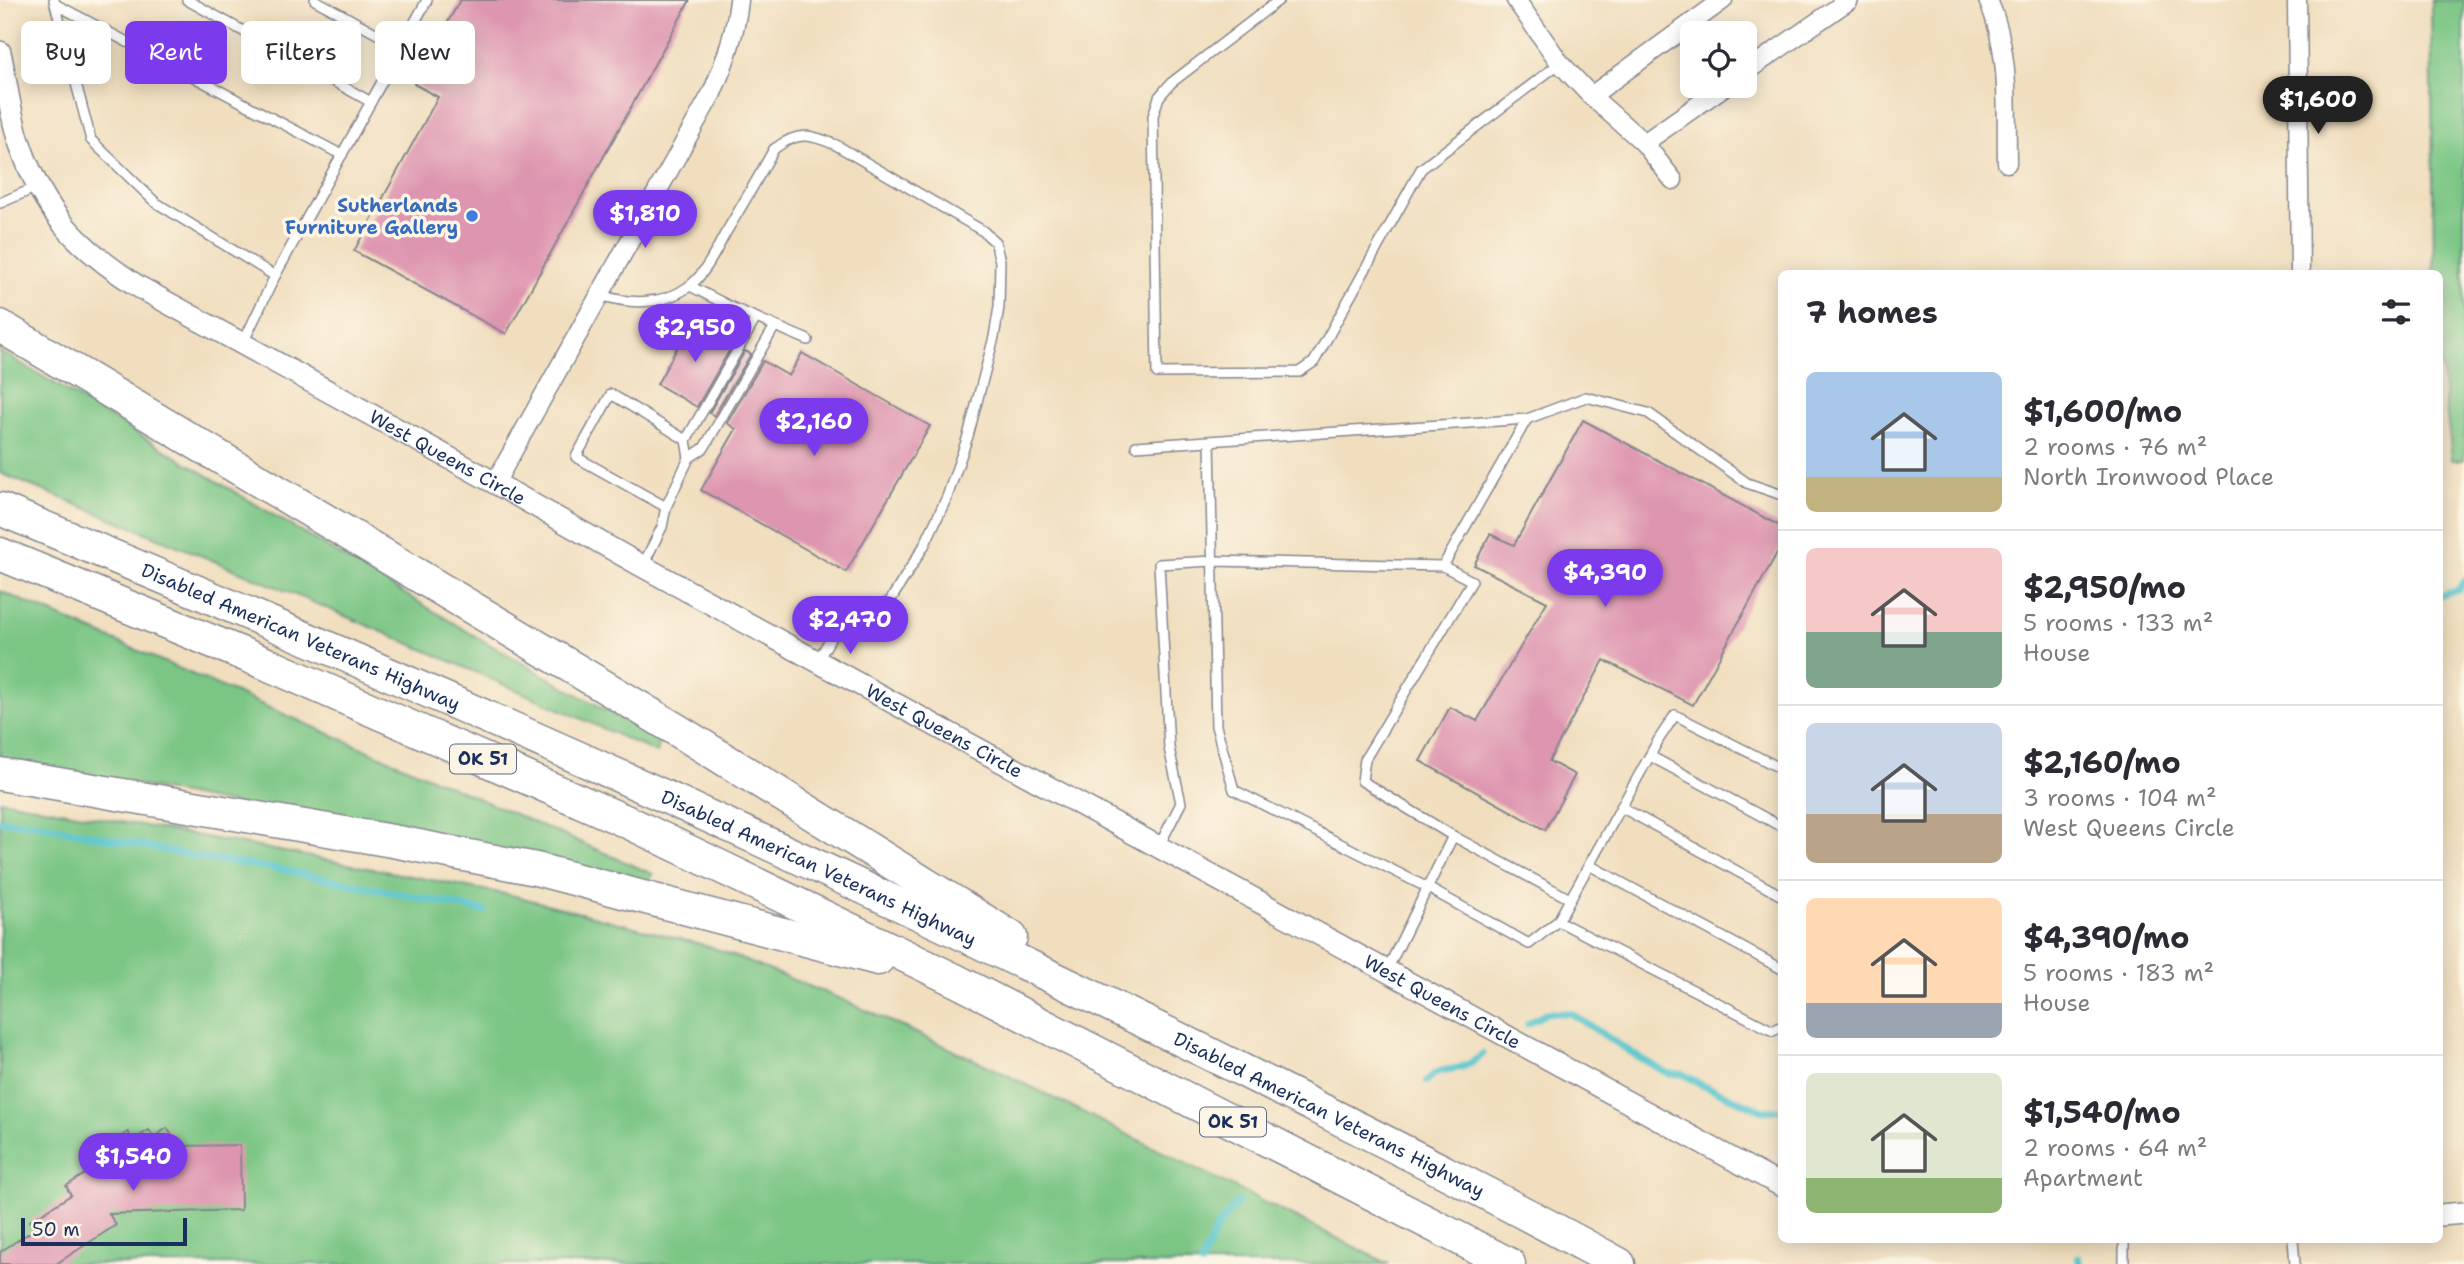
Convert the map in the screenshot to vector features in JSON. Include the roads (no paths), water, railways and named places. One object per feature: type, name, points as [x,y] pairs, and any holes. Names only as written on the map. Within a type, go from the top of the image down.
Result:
[{"type":"highway","points":[[0,326],[677,730],[1156,1026]]},
{"type":"highway","name":"Disabled American Veterans Highway","points":[[0,509],[263,618],[907,906],[1156,1026],[1619,1264]]},
{"type":"highway","name":"Disabled American Veterans Highway","points":[[0,554],[267,664],[632,824],[957,981],[1509,1264]]},
{"type":"highway","points":[[0,774],[398,842],[536,869],[957,981]]},
{"type":"street","points":[[495,483],[712,93],[724,65],[737,15],[738,0]]},
{"type":"street","points":[[1516,0],[1560,63],[1591,96],[1644,143],[1673,180]]},
{"type":"street","points":[[1591,96],[1723,0]]},
{"type":"street","points":[[1757,64],[1849,0]]},
{"type":"street","points":[[1988,0],[2001,39],[2005,72],[2007,163]]},
{"type":"street","points":[[2297,0],[2300,270]]},
{"type":"street","name":"West Queens Circle","points":[[0,52],[20,145],[37,187],[70,233],[102,264],[642,566],[1778,1184]]},
{"type":"street","points":[[1644,143],[1708,98]]},
{"type":"street","points":[[2443,1214],[2464,1213]]},
{"type":"lane","points":[[187,0],[371,102]]},
{"type":"lane","points":[[315,0],[375,33]]},
{"type":"lane","points":[[415,21],[427,0]]},
{"type":"lane","points":[[1279,0],[1171,83],[1159,97],[1153,116],[1157,373],[1299,372],[1314,362],[1421,169],[1560,63]]},
{"type":"lane","points":[[54,2],[342,155]]},
{"type":"lane","points":[[54,2],[91,140],[155,202],[275,276]]},
{"type":"lane","points":[[243,343],[275,276],[381,84]]},
{"type":"lane","points":[[598,295],[621,302],[638,303],[669,296],[690,286],[707,265],[774,149],[787,139],[802,135],[836,145],[983,231],[995,242],[1000,261],[999,307],[994,337],[968,436],[937,522],[890,601],[832,636],[817,662]]},
{"type":"lane","points":[[0,203],[37,187]]},
{"type":"lane","points":[[690,286],[808,340]]},
{"type":"lane","points":[[689,458],[686,440],[756,318]]},
{"type":"lane","points":[[642,566],[662,527],[666,507],[689,458],[704,448],[775,326]]},
{"type":"lane","points":[[666,507],[576,457],[611,394],[686,440]]},
{"type":"lane","points":[[1136,446],[1527,419],[1586,397],[1648,413],[1747,483],[1778,494]]},
{"type":"lane","points":[[1443,566],[1527,419]]},
{"type":"lane","points":[[1210,441],[1216,726],[1234,790],[1428,888],[1528,944],[1558,921],[1675,715],[1778,767]]},
{"type":"lane","points":[[1158,848],[1181,803],[1168,748],[1159,564],[1213,561],[1443,566],[1472,581],[1365,759],[1362,781],[1453,836],[1570,899]]},
{"type":"lane","points":[[1650,756],[1778,825]]},
{"type":"lane","points":[[1621,807],[1778,894]]},
{"type":"lane","points":[[1387,972],[1453,836]]},
{"type":"lane","points":[[1588,865],[1778,967]]},
{"type":"lane","points":[[1558,921],[1773,1031],[1778,1028]]},
{"type":"lane","points":[[2124,1243],[2124,1264]]},
{"type":"lane","points":[[2293,1243],[2295,1264]]},
{"type":"waterway","points":[[2443,595],[2458,590],[2464,580]]},
{"type":"waterway","points":[[0,821],[38,824],[484,911]]},
{"type":"waterway","points":[[1528,1024],[1546,1013],[1570,1013],[1669,1074],[1683,1074],[1763,1111],[1778,1110]]},
{"type":"waterway","points":[[1427,1081],[1438,1072],[1465,1066],[1483,1054]]},
{"type":"waterway","points":[[1201,1264],[1217,1227],[1238,1202]]},
{"type":"waterway","points":[[2078,1257],[2080,1264]]},
{"type":"place","name":"Sutherlands Furniture Gallery","points":[[472,216]]}]
